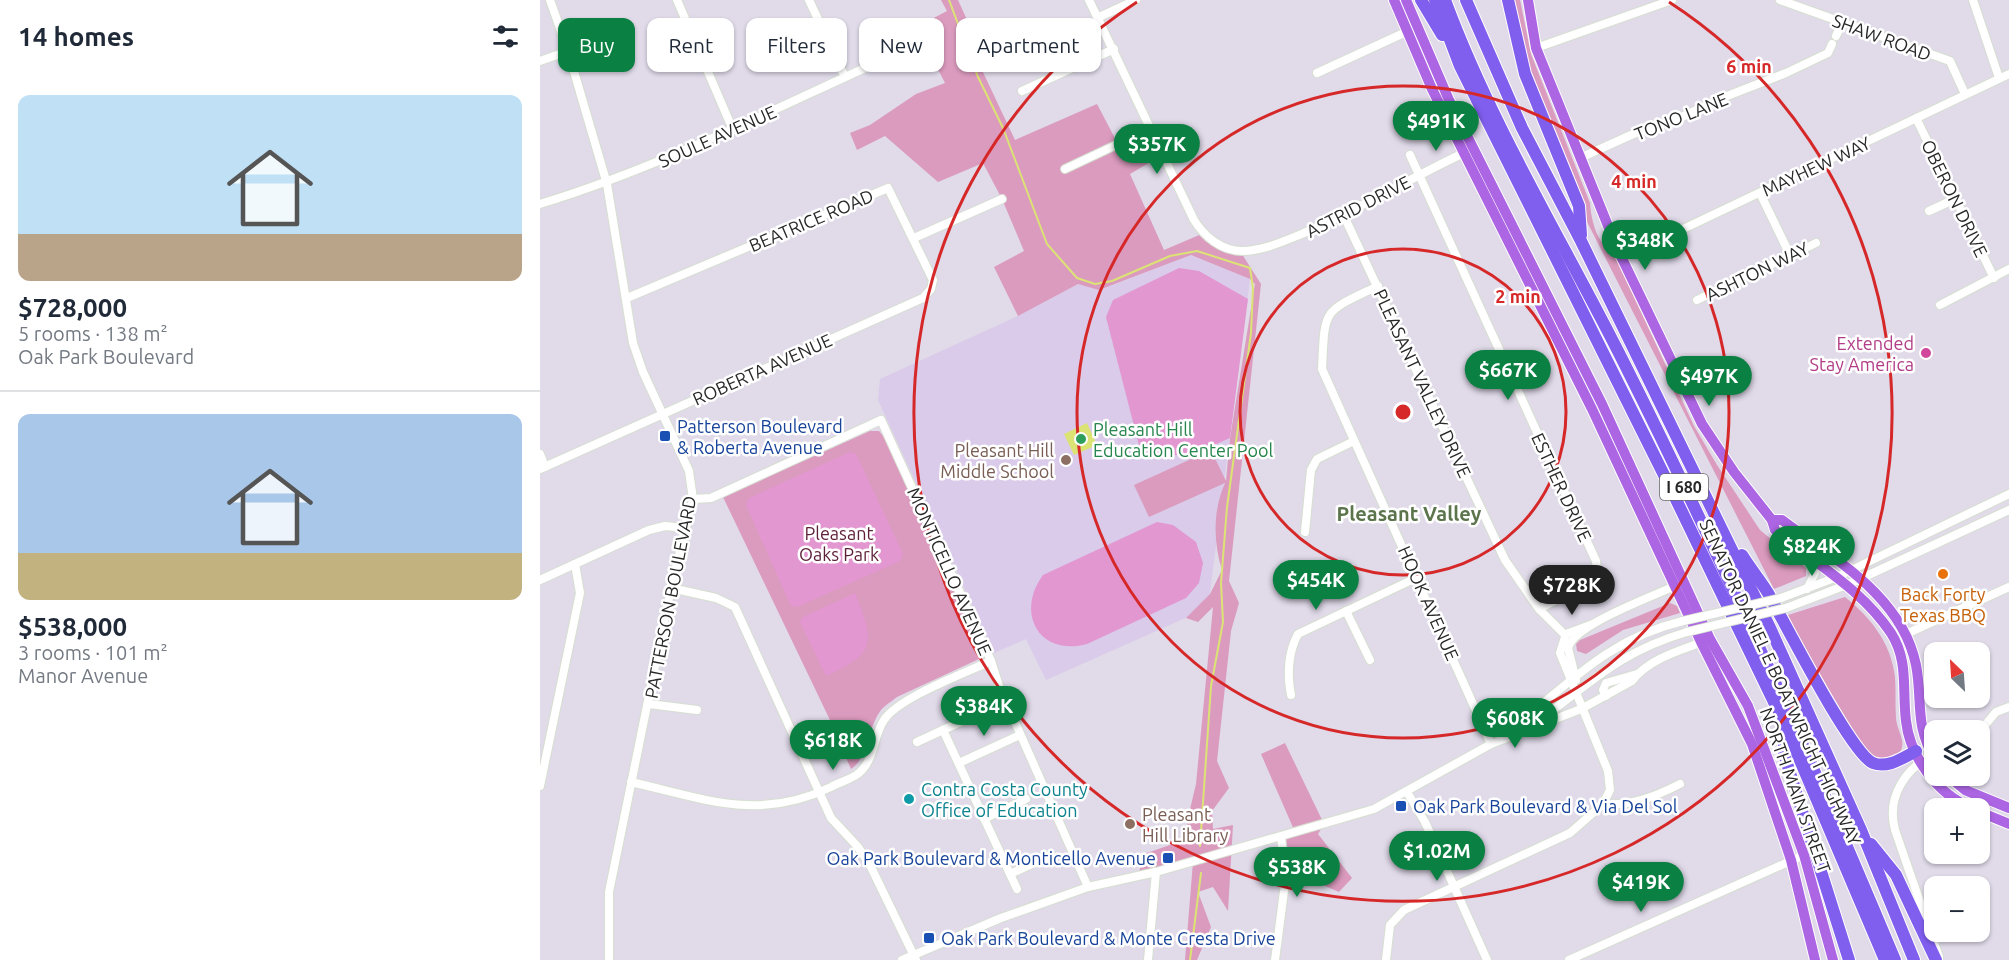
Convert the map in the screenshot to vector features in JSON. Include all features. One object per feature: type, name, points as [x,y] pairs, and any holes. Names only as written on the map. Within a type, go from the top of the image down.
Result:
[{"type":"highway","points":[[1421,0],[1460,66]]},
{"type":"highway","name":"SENATOR DANIEL E BOATWRIGHT HIGHWAY","points":[[1435,0],[1460,66],[1665,476],[1785,725],[1885,960]]},
{"type":"highway","name":"I 680","points":[[1445,0],[1481,85],[1513,151],[1624,362],[1689,498],[1810,761],[1895,960]]},
{"type":"highway","name":"SENATOR DANIEL E BOATWRIGHT HIGHWAY","points":[[1466,0],[1517,117],[1581,241],[1721,526],[1861,830],[1914,960]]},
{"type":"highway","points":[[1508,0],[1525,74],[1579,206],[1581,241]]},
{"type":"highway","points":[[1721,526],[1767,592],[1847,732],[1865,757],[1874,763],[1884,764],[1918,755]]},
{"type":"highway","points":[[1785,725],[1784,754],[1849,960]]},
{"type":"highway","points":[[1861,830],[1896,874],[1936,960]]},
{"type":"main road","points":[[1394,0],[1406,32],[1463,153],[1680,584]]},
{"type":"main road","points":[[1406,0],[1474,148],[1593,385],[1705,641]]},
{"type":"main road","points":[[1528,0],[1536,48],[1580,158],[1622,258],[1702,424],[1734,472],[1772,520],[1775,530],[1802,553],[1849,584],[1873,610],[1897,644],[1905,669],[1906,722],[1918,755],[1943,790],[1952,798]]},
{"type":"main road","points":[[1772,520],[1782,520],[1862,579],[1883,601],[1906,634],[1918,674],[1919,719],[1924,730]]},
{"type":"main road","name":"NORTH MAIN STREET","points":[[1705,641],[1748,706],[1804,855],[1833,960]]},
{"type":"main road","name":"NORTH MAIN STREET","points":[[1705,641],[1752,744],[1791,860],[1815,960]]},
{"type":"main road","points":[[1918,755],[1924,753]]},
{"type":"main road","points":[[1960,786],[2009,808]]},
{"type":"main road","points":[[1990,816],[2009,824]]},
{"type":"street","name":"PATTERSON BOULEVARD","points":[[550,0],[558,23]]},
{"type":"street","points":[[677,0],[733,130]]},
{"type":"street","points":[[809,0],[845,77]]},
{"type":"street","name":"ASTRID DRIVE","points":[[1089,0],[1097,18]]},
{"type":"street","points":[[1097,18],[1136,0]]},
{"type":"street","points":[[1536,48],[1672,0]]},
{"type":"street","name":"SHAW ROAD","points":[[1780,0],[1950,61],[1965,94]]},
{"type":"street","points":[[1973,0],[1999,78]]},
{"type":"street","name":"TONO LANE","points":[[1580,158],[1786,73],[1828,53],[1842,23]]},
{"type":"street","name":"ASTRID DRIVE","points":[[1101,25],[1184,200],[1204,233],[1213,241],[1240,251],[1256,250],[1273,245],[1344,216],[1419,174],[1474,148]]},
{"type":"street","points":[[1317,73],[1406,32]]},
{"type":"street","points":[[1022,91],[1114,49]]},
{"type":"street","points":[[540,61],[558,55]]},
{"type":"street","name":"SOULE AVENUE","points":[[540,204],[607,184],[733,130],[859,71]]},
{"type":"street","name":"PATTERSON BOULEVARD","points":[[574,72],[607,184],[633,343],[689,471],[693,499],[671,588],[609,892],[609,960]]},
{"type":"street","name":"MAYHEW WAY","points":[[1622,258],[2009,74]]},
{"type":"street","name":"OBERON DRIVE","points":[[1916,118],[1994,278]]},
{"type":"street","points":[[1065,169],[1150,129]]},
{"type":"street","points":[[1410,155],[1419,174]]},
{"type":"street","name":"ESTHER DRIVE","points":[[1419,174],[1596,561],[1598,573],[1588,584],[1539,609]]},
{"type":"street","name":"BEATRICE ROAD","points":[[627,298],[888,188],[914,238]]},
{"type":"street","points":[[1760,193],[1790,255]]},
{"type":"street","points":[[914,238],[1002,199]]},
{"type":"street","points":[[1929,211],[1955,199]]},
{"type":"street","name":"PLEASANT VALLEY DRIVE","points":[[1344,216],[1504,560],[1539,609],[1565,635]]},
{"type":"street","name":"ROBERTA AVENUE","points":[[542,468],[923,298],[931,289],[933,280],[914,238]]},
{"type":"street","name":"ASHTON WAY","points":[[1697,300],[1816,243]]},
{"type":"street","points":[[1941,305],[2009,269]]},
{"type":"street","name":"HOOK AVENUE","points":[[1378,286],[1336,306],[1325,321],[1322,369],[1418,577],[1491,744]]},
{"type":"street","name":"MONTICELLO AVENUE","points":[[693,499],[711,498],[881,420],[991,661],[1020,735],[1088,887]]},
{"type":"street","points":[[1305,532],[1311,470],[1317,459],[1354,441]]},
{"type":"street","points":[[540,454],[542,468]]},
{"type":"street","points":[[902,960],[914,957],[1001,918],[1088,887],[1156,872],[1374,809],[1491,744],[1573,678],[1631,638],[1683,621],[1781,598],[1806,589],[1837,577],[2009,494]]},
{"type":"street","points":[[1528,729],[1575,695],[1609,666],[1637,649],[1687,632],[1786,608],[1862,579],[2009,510]]},
{"type":"street","points":[[540,580],[648,530],[665,526],[685,528]]},
{"type":"street","points":[[1802,553],[1815,573],[1806,589]]},
{"type":"street","points":[[540,786],[580,593],[575,564]]},
{"type":"street","points":[[1291,695],[1288,679],[1292,644],[1298,634],[1418,577]]},
{"type":"street","points":[[1573,678],[1560,653],[1565,635],[1680,584]]},
{"type":"street","points":[[1906,634],[2009,587]]},
{"type":"street","points":[[671,588],[716,598],[735,607],[831,818],[858,847],[870,865],[914,957]]},
{"type":"street","points":[[1346,611],[1370,660]]},
{"type":"street","points":[[1386,960],[1390,925],[1404,910],[1570,833],[1603,804],[1610,790],[1608,771],[1575,695],[1568,652],[1569,644],[1574,637],[1593,624]]},
{"type":"street","points":[[1491,744],[1581,709],[1606,696],[1603,690],[1606,683],[1637,674],[1668,655],[1705,641]]},
{"type":"street","points":[[632,782],[712,801],[755,807],[783,804],[819,792],[858,773],[866,765],[881,724],[900,704],[991,661]]},
{"type":"street","points":[[649,704],[698,710]]},
{"type":"street","points":[[1989,720],[1996,712],[2009,707]]},
{"type":"street","points":[[917,742],[984,711]]},
{"type":"street","points":[[943,730],[1017,889]]},
{"type":"street","points":[[959,763],[1020,735]]},
{"type":"street","points":[[1918,755],[1900,785],[1892,809],[1892,821],[1940,960]]},
{"type":"street","points":[[1603,804],[1621,805],[1649,799],[1680,784]]},
{"type":"street","points":[[1407,792],[1425,822],[1487,960]]},
{"type":"street","points":[[984,819],[1026,799]]},
{"type":"street","points":[[1275,960],[1286,876],[1281,837]]},
{"type":"street","points":[[1010,874],[1051,855]]},
{"type":"street","points":[[1569,960],[1804,855]]},
{"type":"street","points":[[1148,960],[1156,872]]},
{"type":"shaded area","name":"Pleasant Hill Middle School","points":[[1191,255],[1250,279],[1208,608],[1046,680],[1026,639],[994,653],[878,400],[880,379],[1018,316],[1078,284],[1111,286]]},
{"type":"shaded area","name":"Pleasant Hill Education Center Pool","points":[[1087,423],[1097,445],[1074,455],[1064,434]]},
{"type":"green space","points":[[941,0],[958,0],[966,18],[956,18],[956,72],[983,72],[1015,140],[1097,104],[1118,144],[1150,129],[1162,155],[1130,174],[1164,250],[1204,233],[1240,251],[1261,284],[1229,581],[1239,603],[1231,631],[1217,761],[1229,788],[1212,811],[1213,829],[1233,825],[1228,911],[1213,887],[1198,892],[1211,927],[1197,960],[1185,960],[1193,862],[1138,876],[1144,854],[1190,838],[1187,822],[1196,784],[1213,607],[1198,622],[1186,618],[1210,594],[1222,570],[1217,548],[1216,515],[1225,483],[1149,517],[1134,485],[1211,450],[1226,481],[1230,438],[1255,284],[1250,279],[1191,255],[1099,290],[1078,284],[1018,316],[994,267],[1024,251],[1002,199],[983,163],[938,182],[885,136],[857,150],[850,133],[870,125],[916,94],[945,83],[939,72],[944,72],[944,18],[934,18],[947,11]]},
{"type":"green space","points":[[1508,0],[1520,0],[1531,54],[1590,203],[1596,231],[1607,248],[1613,252],[1694,426],[1760,530],[1806,568],[1806,576],[1774,589],[1581,210],[1525,74]]},
{"type":"green space","points":[[1179,268],[1199,271],[1248,299],[1230,438],[1198,452],[1149,459],[1141,453],[1106,317],[1113,300]]},
{"type":"green space","name":"Pleasant Oaks Park","points":[[870,431],[879,431],[885,438],[983,655],[979,659],[897,697],[885,706],[875,720],[865,751],[851,769],[829,718],[723,497]]},
{"type":"green space","points":[[850,452],[856,454],[903,554],[900,561],[797,607],[791,606],[746,505],[749,498]]},
{"type":"green space","points":[[1157,522],[1173,525],[1196,542],[1203,563],[1199,583],[1186,598],[1087,644],[1070,646],[1056,644],[1045,638],[1037,629],[1032,617],[1031,604],[1035,589],[1043,575]]},
{"type":"green space","points":[[855,593],[866,624],[867,645],[854,660],[826,676],[800,622],[803,617]]},
{"type":"green space","points":[[1845,597],[1878,632],[1893,665],[1896,719],[1902,739],[1902,749],[1895,757],[1875,757],[1859,743],[1825,688],[1788,615]]},
{"type":"green space","points":[[1670,603],[1677,606],[1680,613],[1623,630],[1586,654],[1577,651],[1576,644],[1580,640]]},
{"type":"green space","points":[[1285,743],[1324,824],[1318,834],[1352,878],[1339,892],[1285,869],[1281,837],[1295,832],[1261,754]]},
{"type":"waterway","points":[[949,0],[978,77],[1003,128],[1047,244],[1077,278],[1095,284],[1112,281],[1170,256],[1197,251],[1250,268],[1253,288],[1251,333],[1227,507],[1221,583],[1223,622],[1211,686],[1200,846]]},
{"type":"waterway","points":[[1190,960],[1201,873]]},
{"type":"place","name":"Extended Stay America","points":[[1926,353]]},
{"type":"place","name":"Patterson Boulevard & Roberta Avenue","points":[[665,436]]},
{"type":"place","name":"Pleasant Hill Education Center Pool","points":[[1081,439]]},
{"type":"place","name":"Pleasant Hill Middle School","points":[[1066,460]]},
{"type":"place","name":"Back Forty Texas BBQ","points":[[1943,574]]},
{"type":"place","name":"Contra Costa County Office of Education","points":[[909,799]]},
{"type":"place","name":"Oak Park Boulevard & Via Del Sol","points":[[1401,806]]},
{"type":"place","name":"Pleasant Hill Library","points":[[1130,824]]},
{"type":"place","name":"Oak Park Boulevard & Monticello Avenue","points":[[1168,858]]},
{"type":"place","name":"Oak Park Boulevard & Monte Cresta Drive","points":[[929,938]]},
{"type":"district","name":"Pleasant Valley","points":[[1409,513]]}]
